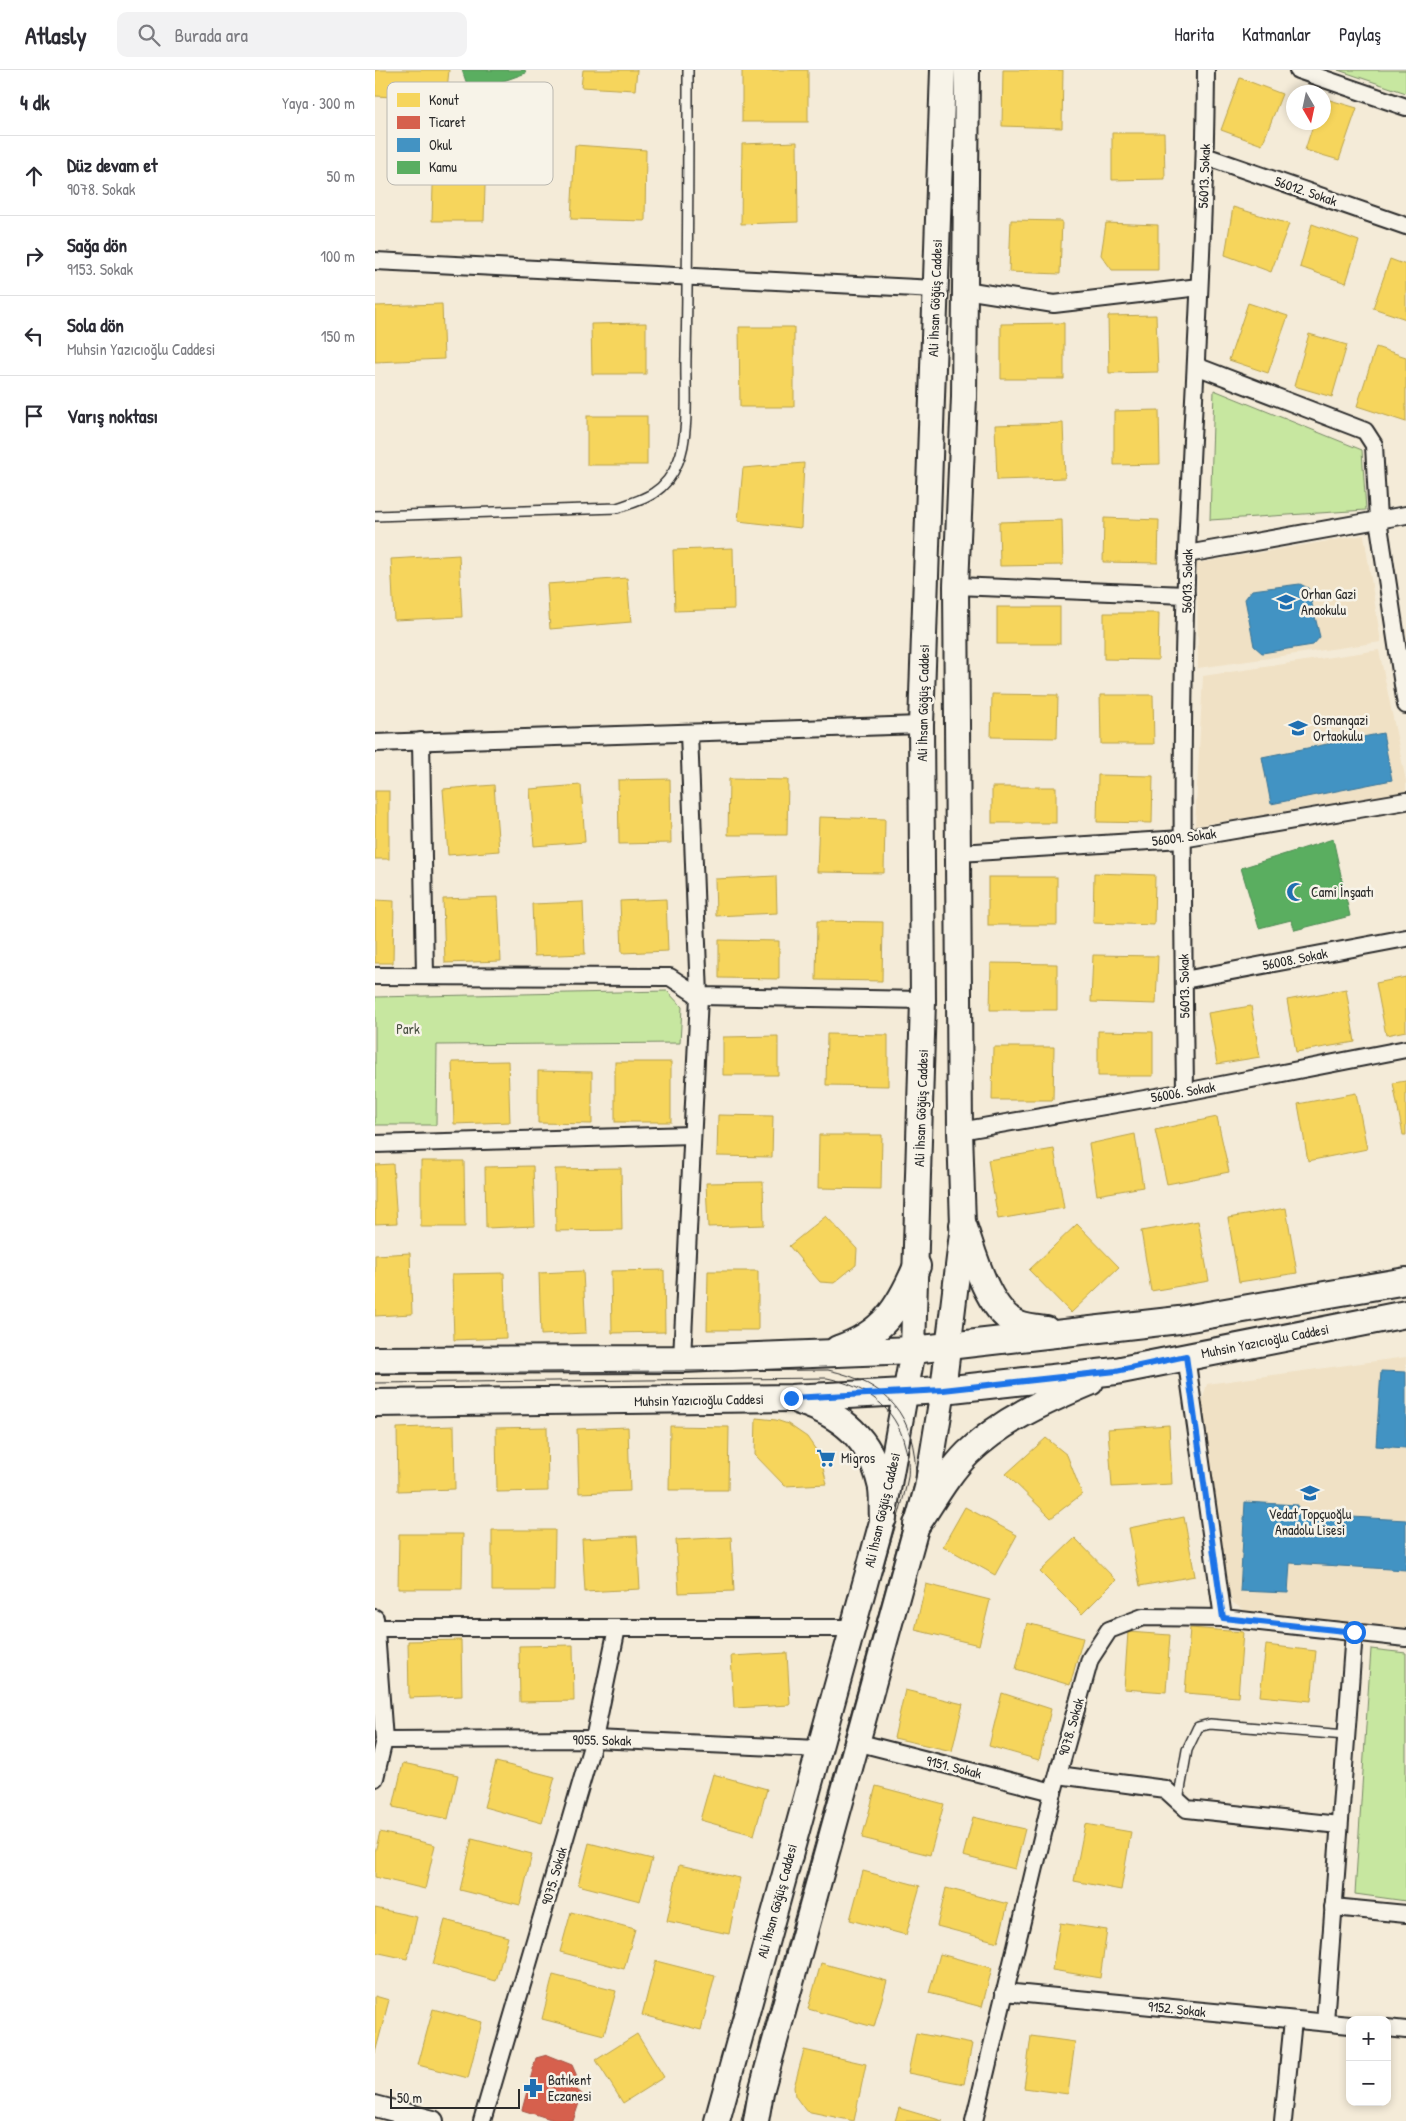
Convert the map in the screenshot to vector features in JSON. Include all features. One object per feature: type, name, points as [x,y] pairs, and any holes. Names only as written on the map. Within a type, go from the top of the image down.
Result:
[{"type":"main road","name":"Ali İhsan Göğüş Caddesi","points":[[717,2121],[883,1518],[913,1350],[917,1266],[923,1000],[921,725],[943,70]]},
{"type":"main road","name":"Ali İhsan Göğüş Caddesi","points":[[756,2121],[761,2092],[855,1742],[927,1488],[943,1390],[963,1225],[960,1131],[956,586],[964,396],[967,70]]},
{"type":"main road","points":[[963,1225],[982,1279],[996,1306],[1019,1324],[1059,1333]]},
{"type":"main road","points":[[823,1354],[855,1343],[882,1324],[903,1297],[917,1266]]},
{"type":"main road","points":[[375,1360],[683,1359],[913,1350],[1179,1320],[1406,1281]]},
{"type":"main road","name":"Muhsin Yazıcıoğlu Caddesi","points":[[375,1403],[791,1398],[943,1390],[1116,1371],[1406,1314]]},
{"type":"main road","points":[[917,1524],[968,1453],[1005,1423],[1055,1396],[1116,1371]]},
{"type":"main road","points":[[791,1398],[823,1408],[850,1428],[871,1454],[882,1485],[883,1518]]},
{"type":"main road","points":[[761,2092],[774,2121]]},
{"type":"main road","points":[[707,2121],[723,2098]]},
{"type":"street","name":"56013. Sokak","points":[[1185,1092],[1182,839],[1186,595],[1205,156],[1206,70]]},
{"type":"street","points":[[1298,70],[1406,107]]},
{"type":"street","name":"56012. Sokak","points":[[1205,156],[1406,226]]},
{"type":"street","points":[[375,261],[936,289]]},
{"type":"street","points":[[965,290],[1054,304],[1199,287]]},
{"type":"street","points":[[1196,366],[1365,431],[1374,445],[1378,519],[1406,705]]},
{"type":"street","points":[[1187,554],[1406,515]]},
{"type":"street","points":[[956,586],[1186,595]]},
{"type":"street","points":[[375,743],[921,725]]},
{"type":"street","points":[[683,1359],[699,996],[689,733]]},
{"type":"street","points":[[421,741],[425,975]]},
{"type":"street","name":"56009. Sokak","points":[[959,853],[1182,839],[1406,801]]},
{"type":"street","name":"56008. Sokak","points":[[1184,980],[1406,938]]},
{"type":"street","points":[[375,976],[670,976],[699,996],[923,1000]]},
{"type":"street","name":"56006. Sokak","points":[[960,1131],[1185,1092],[1406,1049]]},
{"type":"street","points":[[375,1144],[693,1135]]},
{"type":"street","points":[[1186,1356],[1223,1618]]},
{"type":"street","name":"9078. Sokak","points":[[974,2121],[1053,1792],[1090,1659],[1109,1630],[1143,1616],[1223,1618],[1406,1638]]},
{"type":"street","points":[[375,1618],[384,1740],[375,1778]]},
{"type":"street","points":[[375,1628],[852,1628]]},
{"type":"street","name":"9075. Sokak","points":[[482,2121],[594,1739],[617,1628]]},
{"type":"street","points":[[1325,2022],[1354,1632]]},
{"type":"street","name":"9055. Sokak","points":[[384,1740],[594,1739],[819,1749]]},
{"type":"street","name":"9151. Sokak","points":[[855,1742],[1053,1792]]},
{"type":"street","points":[[1058,1775],[1165,1789],[1187,1809],[1339,1825]]},
{"type":"street","points":[[1333,1907],[1406,1914]]},
{"type":"street","name":"9152. Sokak","points":[[1004,1992],[1346,2025]]},
{"type":"street","points":[[1283,2121],[1293,2020]]},
{"type":"street","points":[[1391,2028],[1406,2030]]},
{"type":"street","points":[[375,2106],[433,2121]]},
{"type":"lane","points":[[375,516],[617,508],[647,498],[665,483],[679,461],[684,435],[688,276],[688,70]]},
{"type":"lane","points":[[1178,1801],[1187,1750],[1198,1726],[1210,1724],[1346,1735]]},
{"type":"shaded area","name":"Orhan Gazi Anaokulu","points":[[1364,535],[1381,642],[1198,668],[1197,563]]},
{"type":"shaded area","name":"Osmangazi Ortaokulu","points":[[1379,650],[1406,781],[1406,791],[1195,826],[1203,676]]},
{"type":"shaded area","name":"Vedat Topçuoğlu Anadolu Lisesi","points":[[1406,1357],[1406,1628],[1246,1612],[1232,1602],[1228,1586],[1202,1400],[1207,1384]]},
{"type":"green space","points":[[1338,70],[1406,70],[1406,93]]},
{"type":"green space","points":[[1214,390],[1362,450],[1366,510],[1210,520]]},
{"type":"green space","name":"Park","points":[[667,991],[682,1007],[680,1043],[437,1045],[436,1125],[375,1125],[375,997]]},
{"type":"green space","points":[[1371,1649],[1406,1653],[1406,1901],[1355,1894]]},
{"type":"building: Konut","points":[[375,70],[449,70],[448,82],[387,82],[387,97],[375,96]]},
{"type":"building: Konut","points":[[583,70],[637,70],[635,90],[581,87]]},
{"type":"building: Konut","points":[[742,70],[808,70],[808,122],[742,122]]},
{"type":"building: Konut","points":[[1003,70],[1063,70],[1062,128],[1002,126]]},
{"type":"building: Konut","points":[[1240,78],[1282,94],[1262,145],[1221,130]]},
{"type":"building: Konut","points":[[1331,100],[1357,108],[1339,160],[1305,150],[1311,130],[1331,130]]},
{"type":"building: Konut","points":[[1112,133],[1164,133],[1165,179],[1112,180]]},
{"type":"building: Konut","points":[[797,142],[798,222],[741,224],[742,144]]},
{"type":"building: Konut","points":[[575,145],[646,150],[645,221],[571,219]]},
{"type":"building: Konut","points":[[433,185],[485,185],[484,221],[432,221]]},
{"type":"building: Konut","points":[[1233,207],[1289,224],[1271,272],[1225,255]]},
{"type":"building: Konut","points":[[1011,220],[1062,221],[1060,274],[1009,272]]},
{"type":"building: Konut","points":[[1106,223],[1158,225],[1158,270],[1112,270],[1101,255]]},
{"type":"building: Konut","points":[[1312,224],[1359,241],[1346,283],[1300,267]]},
{"type":"building: Konut","points":[[1390,259],[1406,265],[1406,319],[1373,308]]},
{"type":"building: Konut","points":[[1248,303],[1288,316],[1268,373],[1229,360]]},
{"type":"building: Konut","points":[[442,304],[444,359],[375,362],[375,306]]},
{"type":"building: Konut","points":[[1156,315],[1158,372],[1109,373],[1108,316]]},
{"type":"building: Konut","points":[[646,323],[646,374],[592,374],[591,324]]},
{"type":"building: Konut","points":[[1064,323],[1064,379],[1001,379],[1001,324]]},
{"type":"building: Konut","points":[[739,327],[794,327],[794,407],[740,407]]},
{"type":"building: Konut","points":[[1309,334],[1347,345],[1332,397],[1294,386]]},
{"type":"building: Konut","points":[[1376,347],[1406,357],[1406,422],[1357,406]]},
{"type":"building: Konut","points":[[1159,410],[1160,464],[1114,465],[1114,411]]},
{"type":"building: Konut","points":[[587,416],[647,416],[647,465],[587,465]]},
{"type":"building: Konut","points":[[1063,423],[1065,478],[997,480],[995,425]]},
{"type":"building: Konut","points":[[804,463],[801,528],[738,521],[743,468]]},
{"type":"building: Konut","points":[[1104,518],[1159,520],[1158,563],[1103,562]]},
{"type":"building: Konut","points":[[1062,520],[1063,565],[1000,566],[999,522]]},
{"type":"building: Konut","points":[[733,548],[734,609],[675,611],[673,550]]},
{"type":"building: Konut","points":[[459,555],[462,617],[394,620],[391,559]]},
{"type":"building: Konut","points":[[627,578],[631,622],[550,629],[547,584]]},
{"type":"building: Konut","points":[[997,607],[1060,607],[1060,644],[997,644]]},
{"type":"building: Konut","points":[[1104,613],[1159,613],[1158,660],[1104,659]]},
{"type":"building: Konut","points":[[992,694],[1058,695],[1057,738],[991,737]]},
{"type":"building: Konut","points":[[1100,695],[1153,695],[1154,744],[1101,744]]},
{"type":"building: Konut","points":[[1098,775],[1153,776],[1152,823],[1097,822]]},
{"type":"building: Konut","points":[[670,779],[671,843],[619,844],[618,780]]},
{"type":"building: Konut","points":[[729,779],[788,780],[787,835],[728,835]]},
{"type":"building: Konut","points":[[494,785],[499,851],[448,855],[443,789]]},
{"type":"building: Konut","points":[[581,785],[585,842],[534,846],[530,789]]},
{"type":"building: Konut","points":[[992,787],[1056,787],[1056,823],[992,823]]},
{"type":"building: Konut","points":[[375,791],[389,791],[389,859],[375,859]]},
{"type":"building: Konut","points":[[819,817],[885,819],[884,873],[817,872]]},
{"type":"building: Konut","points":[[1094,873],[1155,875],[1154,925],[1093,923]]},
{"type":"building: Konut","points":[[776,876],[777,913],[716,916],[715,879]]},
{"type":"building: Konut","points":[[988,877],[1057,877],[1057,925],[988,925]]},
{"type":"building: Konut","points":[[498,897],[501,961],[445,963],[443,899]]},
{"type":"building: Konut","points":[[666,899],[668,951],[622,953],[620,901]]},
{"type":"building: Konut","points":[[375,900],[394,901],[393,963],[375,963]]},
{"type":"building: Konut","points":[[583,902],[585,954],[534,956],[532,904]]},
{"type":"building: Konut","points":[[817,921],[883,922],[882,981],[816,980]]},
{"type":"building: Konut","points":[[719,940],[779,941],[779,979],[719,978]]},
{"type":"building: Konut","points":[[1093,955],[1158,956],[1156,1004],[1091,1002]]},
{"type":"building: Konut","points":[[991,963],[1057,964],[1057,1010],[990,1010]]},
{"type":"building: Konut","points":[[1406,977],[1406,1031],[1386,1035],[1376,983]]},
{"type":"building: Konut","points":[[1346,989],[1355,1042],[1296,1052],[1287,1000]]},
{"type":"building: Konut","points":[[1251,1006],[1260,1057],[1217,1064],[1208,1013]]},
{"type":"building: Konut","points":[[1098,1031],[1153,1032],[1153,1076],[1098,1076]]},
{"type":"building: Konut","points":[[827,1034],[888,1035],[888,1086],[826,1085]]},
{"type":"building: Konut","points":[[778,1036],[778,1075],[723,1075],[723,1037]]},
{"type":"building: Konut","points":[[993,1047],[1054,1047],[1053,1100],[992,1100]]},
{"type":"building: Konut","points":[[508,1061],[510,1122],[454,1124],[452,1062]]},
{"type":"building: Konut","points":[[615,1062],[671,1062],[671,1122],[615,1122]]},
{"type":"building: Konut","points":[[538,1071],[592,1072],[592,1124],[538,1123]]},
{"type":"building: Konut","points":[[1406,1081],[1406,1135],[1403,1135],[1393,1083]]},
{"type":"building: Konut","points":[[1356,1093],[1367,1149],[1308,1161],[1298,1104]]},
{"type":"building: Konut","points":[[718,1115],[773,1116],[772,1157],[717,1156]]},
{"type":"building: Konut","points":[[1217,1117],[1229,1172],[1167,1184],[1155,1130]]},
{"type":"building: Konut","points":[[1135,1134],[1143,1187],[1097,1195],[1089,1144]]},
{"type":"building: Konut","points":[[819,1135],[882,1135],[881,1189],[818,1188]]},
{"type":"building: Konut","points":[[1054,1149],[1064,1208],[998,1219],[988,1160]]},
{"type":"building: Konut","points":[[421,1161],[464,1161],[465,1227],[421,1227]]},
{"type":"building: Konut","points":[[393,1164],[397,1223],[375,1224],[375,1165]]},
{"type":"building: Konut","points":[[533,1166],[535,1226],[486,1228],[485,1167]]},
{"type":"building: Konut","points":[[621,1168],[622,1230],[556,1231],[555,1169]]},
{"type":"building: Konut","points":[[763,1182],[764,1225],[708,1227],[706,1183]]},
{"type":"building: Konut","points":[[1286,1208],[1297,1273],[1239,1282],[1228,1218]]},
{"type":"building: Konut","points":[[826,1216],[857,1249],[856,1265],[834,1283],[820,1282],[789,1246]]},
{"type":"building: Konut","points":[[1198,1221],[1209,1281],[1151,1291],[1141,1231]]},
{"type":"building: Konut","points":[[1077,1224],[1119,1267],[1071,1313],[1029,1270]]},
{"type":"building: Konut","points":[[410,1253],[412,1314],[375,1316],[375,1255]]},
{"type":"building: Konut","points":[[664,1270],[665,1332],[612,1333],[611,1271]]},
{"type":"building: Konut","points":[[583,1271],[586,1333],[541,1335],[539,1273]]},
{"type":"building: Konut","points":[[708,1271],[758,1271],[758,1330],[707,1330]]},
{"type":"building: Konut","points":[[504,1273],[506,1338],[454,1340],[452,1274]]},
{"type":"building: Konut","points":[[756,1418],[776,1420],[788,1424],[807,1437],[820,1456],[827,1484],[785,1486],[755,1455]]},
{"type":"building: Konut","points":[[1169,1425],[1172,1484],[1112,1487],[1108,1429]]},
{"type":"building: Konut","points":[[454,1426],[455,1489],[398,1491],[397,1428]]},
{"type":"building: Konut","points":[[670,1426],[729,1427],[728,1490],[669,1490]]},
{"type":"building: Konut","points":[[547,1427],[548,1491],[497,1492],[496,1428]]},
{"type":"building: Konut","points":[[628,1427],[630,1491],[579,1493],[577,1429]]},
{"type":"building: Konut","points":[[1046,1438],[1067,1455],[1082,1494],[1051,1518],[1006,1474]]},
{"type":"building: Konut","points":[[965,1507],[1017,1535],[995,1575],[943,1546]]},
{"type":"building: Konut","points":[[1184,1517],[1195,1576],[1140,1586],[1129,1528]]},
{"type":"building: Konut","points":[[492,1530],[555,1530],[554,1591],[492,1591]]},
{"type":"building: Konut","points":[[399,1534],[463,1534],[462,1589],[398,1589]]},
{"type":"building: Konut","points":[[637,1536],[640,1589],[585,1592],[582,1539]]},
{"type":"building: Konut","points":[[731,1537],[734,1591],[679,1593],[676,1540]]},
{"type":"building: Konut","points":[[1075,1538],[1116,1580],[1082,1614],[1040,1572]]},
{"type":"building: Konut","points":[[926,1584],[990,1600],[979,1645],[915,1630]]},
{"type":"building: Konut","points":[[1027,1623],[1083,1638],[1070,1685],[1016,1669]]},
{"type":"building: Konut","points":[[1190,1628],[1243,1632],[1238,1697],[1185,1693]]},
{"type":"building: Konut","points":[[1128,1632],[1170,1635],[1166,1692],[1124,1689]]},
{"type":"building: Konut","points":[[461,1640],[462,1696],[409,1698],[408,1641]]},
{"type":"building: Konut","points":[[573,1645],[574,1701],[520,1702],[519,1646]]},
{"type":"building: Konut","points":[[1266,1645],[1316,1651],[1311,1701],[1260,1696]]},
{"type":"building: Konut","points":[[787,1653],[790,1705],[734,1708],[731,1656]]},
{"type":"building: Konut","points":[[905,1690],[963,1704],[952,1751],[894,1738]]},
{"type":"building: Konut","points":[[1002,1693],[1051,1709],[1039,1760],[989,1746]]},
{"type":"building: Konut","points":[[496,1762],[555,1777],[542,1823],[484,1807]]},
{"type":"building: Konut","points":[[403,1763],[458,1775],[448,1819],[393,1807]]},
{"type":"building: Konut","points":[[713,1774],[767,1789],[754,1835],[700,1820]]},
{"type":"building: Konut","points":[[876,1786],[944,1804],[930,1855],[862,1838]]},
{"type":"building: Konut","points":[[973,1817],[1025,1829],[1015,1869],[963,1856]]},
{"type":"building: Konut","points":[[1085,1824],[1131,1832],[1121,1890],[1074,1881]]},
{"type":"building: Konut","points":[[380,1832],[435,1845],[425,1889],[375,1877],[375,1852]]},
{"type":"building: Konut","points":[[472,1839],[532,1854],[520,1905],[460,1890]]},
{"type":"building: Konut","points":[[589,1843],[652,1859],[640,1901],[578,1885]]},
{"type":"building: Konut","points":[[679,1865],[740,1878],[729,1934],[667,1921]]},
{"type":"building: Konut","points":[[863,1871],[920,1886],[906,1935],[850,1920]]},
{"type":"building: Konut","points":[[946,1888],[1008,1904],[998,1942],[937,1926]]},
{"type":"building: Konut","points":[[375,1908],[417,1917],[407,1959],[375,1952]]},
{"type":"building: Konut","points":[[571,1912],[635,1929],[624,1969],[560,1952]]},
{"type":"building: Konut","points":[[445,1920],[508,1937],[496,1981],[433,1964]]},
{"type":"building: Konut","points":[[1060,1923],[1107,1930],[1100,1978],[1052,1970]]},
{"type":"building: Konut","points":[[940,1954],[992,1968],[982,2007],[929,1993]]},
{"type":"building: Konut","points":[[656,1961],[715,1976],[701,2030],[642,2015]]},
{"type":"building: Konut","points":[[821,1963],[887,1981],[874,2027],[808,2009]]},
{"type":"building: Konut","points":[[553,1975],[616,1991],[604,2035],[542,2019]]},
{"type":"building: Konut","points":[[375,1996],[389,2000],[375,2053]]},
{"type":"building: Konut","points":[[433,2009],[482,2022],[468,2078],[418,2065]]},
{"type":"building: Konut","points":[[916,2033],[972,2044],[964,2084],[908,2073]]},
{"type":"building: Konut","points":[[637,2034],[664,2077],[623,2103],[596,2060]]},
{"type":"building: Konut","points":[[1031,2036],[1075,2042],[1068,2094],[1024,2088]]},
{"type":"building: Konut","points":[[804,2050],[866,2064],[854,2121],[806,2111],[795,2096],[794,2087]]},
{"type":"building: Konut","points":[[899,2108],[943,2121],[895,2121]]},
{"type":"building: Ticaret","points":[[547,2055],[572,2065],[576,2074],[577,2090],[582,2094],[573,2121],[557,2121],[522,2110],[536,2058]]},
{"type":"building: Okul","points":[[1300,584],[1308,588],[1320,637],[1313,645],[1262,653],[1254,646],[1245,599],[1252,590]]},
{"type":"building: Okul","points":[[1383,733],[1392,780],[1271,804],[1262,757]]},
{"type":"building: Okul","points":[[1381,1371],[1406,1372],[1406,1448],[1376,1446]]},
{"type":"building: Okul","points":[[1245,1502],[1298,1505],[1297,1514],[1406,1520],[1406,1570],[1290,1563],[1288,1593],[1240,1591]]},
{"type":"building: Kamu","points":[[462,70],[525,70],[526,73],[501,82],[466,82]]},
{"type":"building: Kamu","name":"Cami İnşaatı","points":[[1333,839],[1350,916],[1295,930],[1291,920],[1259,928],[1241,868]]},
{"type":"tram line","points":[[375,1373],[828,1370],[867,1383],[882,1393],[904,1419],[914,1455],[916,1477],[762,2034],[741,2121]]},
{"type":"tram line","points":[[375,1383],[827,1378],[841,1382],[866,1393],[886,1409],[901,1432],[906,1450],[908,1477],[883,1570]]},
{"type":"place","name":"Orhan Gazi Anaokulu","points":[[1286,602]]},
{"type":"place","name":"Osmangazi Ortaokulu","points":[[1298,728]]},
{"type":"place","name":"Cami İnşaatı","points":[[1296,892]]},
{"type":"place","name":"Migros","points":[[826,1458]]},
{"type":"place","name":"Vedat Topçuoğlu Anadolu Lisesi","points":[[1310,1493]]},
{"type":"place","name":"Batıkent Eczanesi","points":[[533,2088]]},
{"type":"route","points":[[791,1398],[943,1390],[1116,1371],[1186,1356],[1223,1618],[1354,1632]]}]
